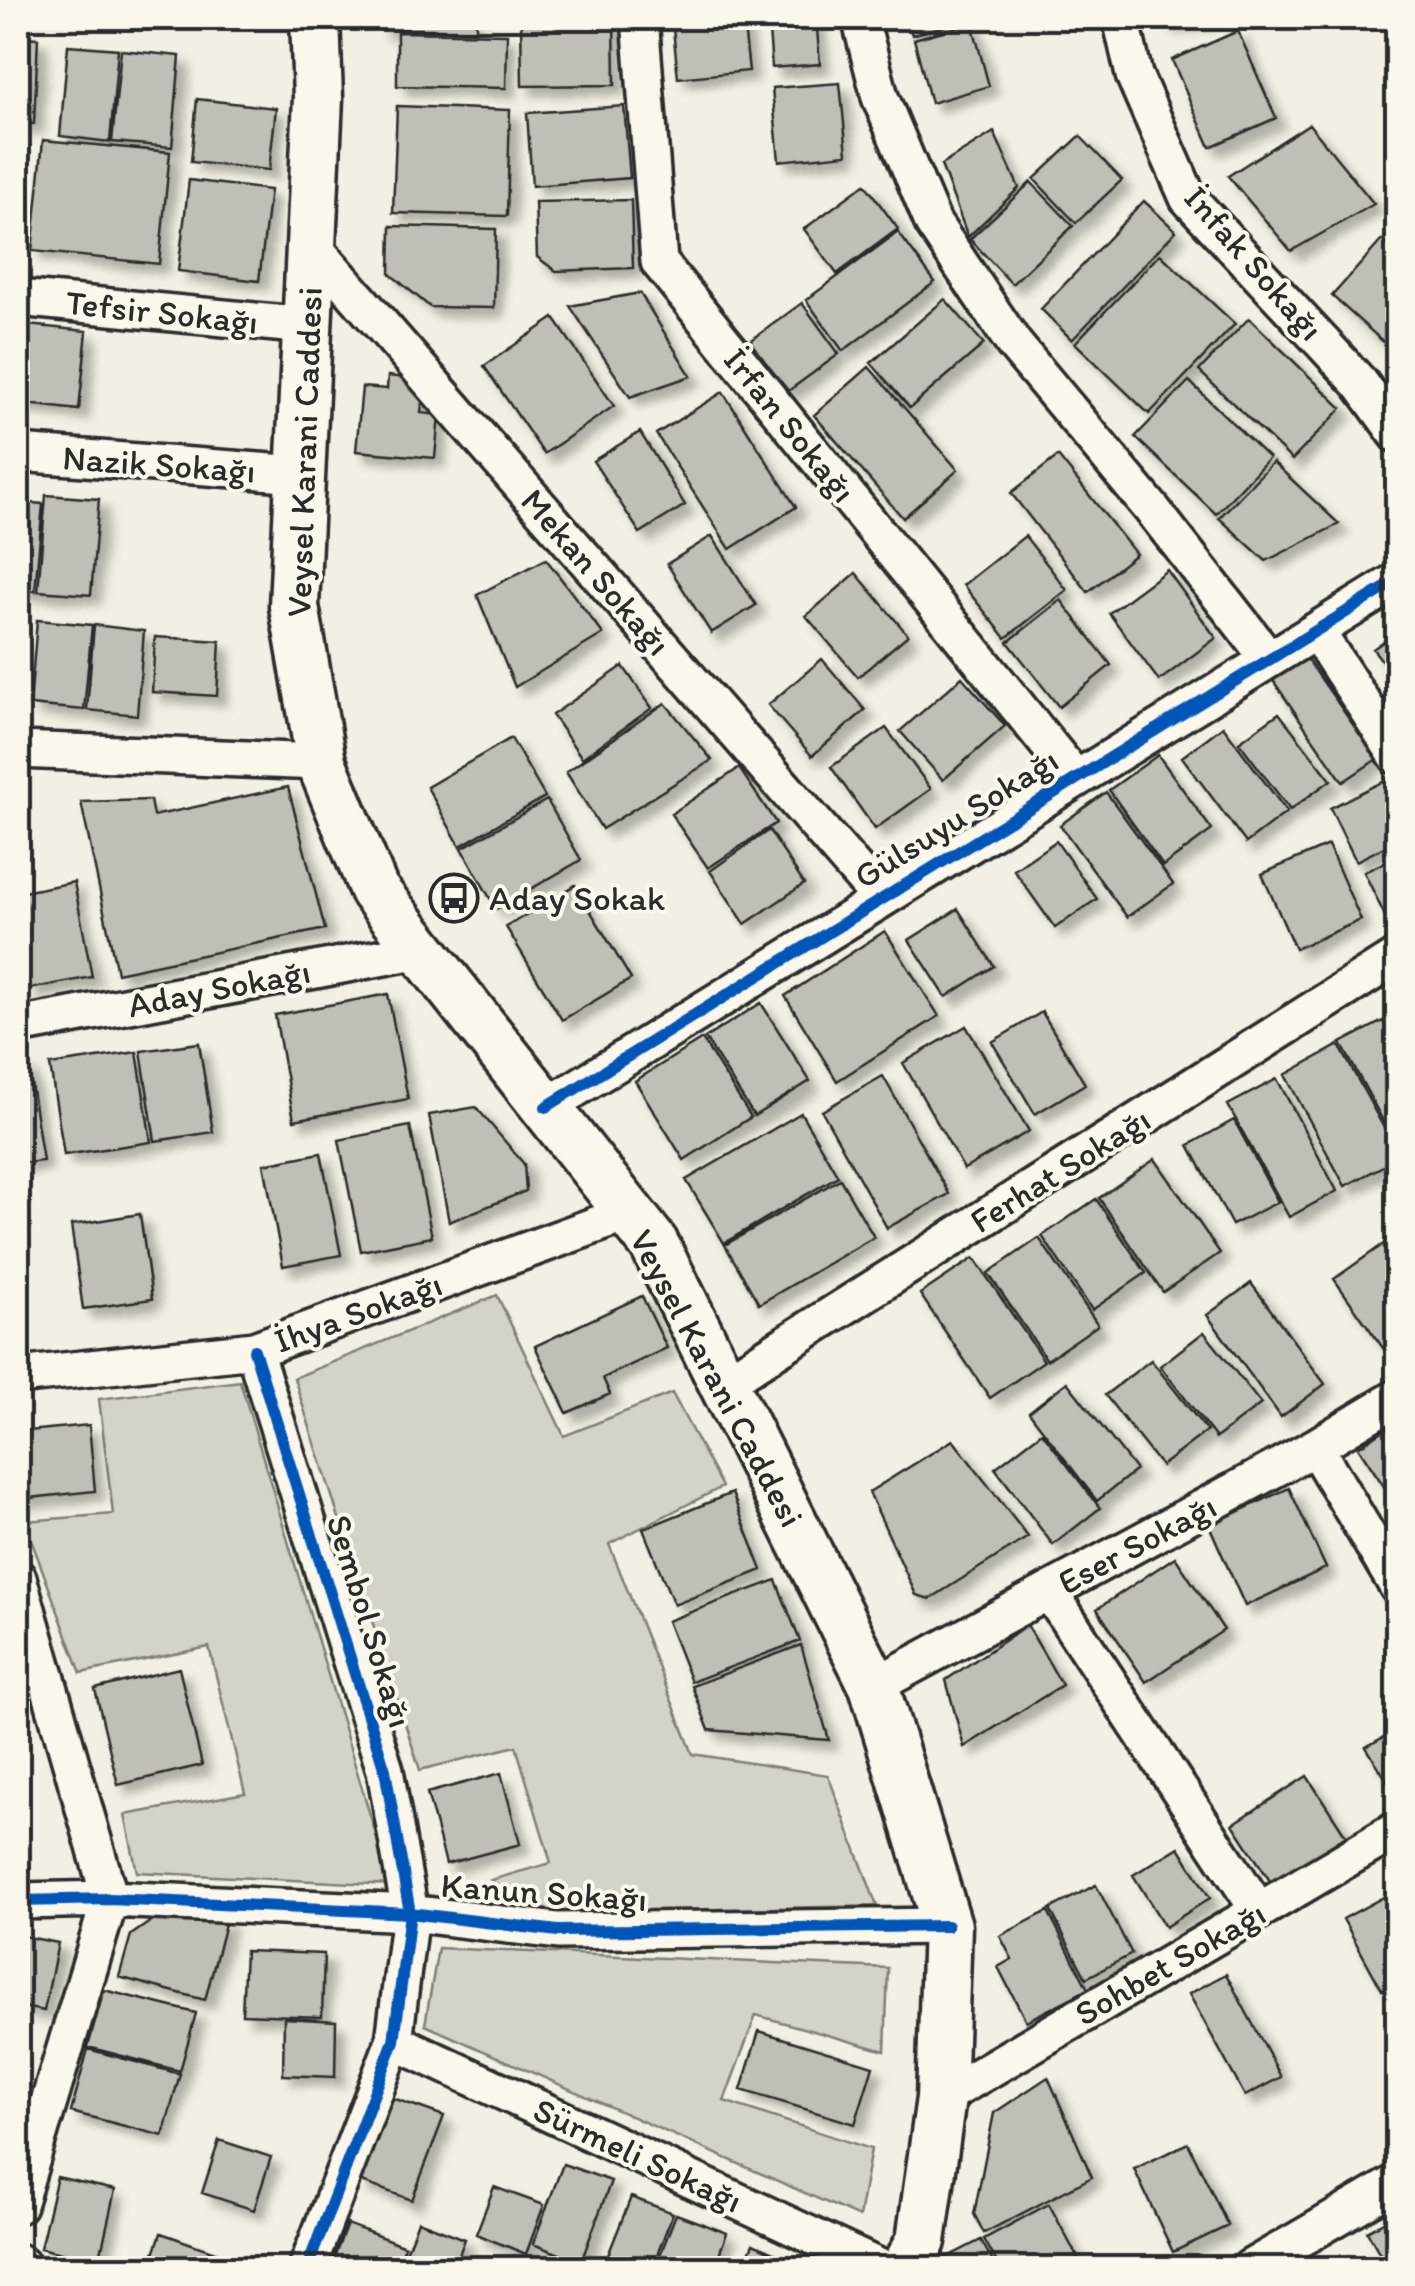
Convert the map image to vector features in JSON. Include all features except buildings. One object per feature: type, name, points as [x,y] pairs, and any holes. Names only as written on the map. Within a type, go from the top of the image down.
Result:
[{"type":"main road","name":"Veysel Karani Caddesi","points":[[315,18],[318,98],[294,606],[321,762],[374,890],[654,1244],[874,1686],[948,1926],[942,2098],[921,2241],[906,2268]]},
{"type":"street","name":"İrfan Sokağı","points":[[640,18],[659,262],[1076,779]]},
{"type":"street","points":[[860,18],[880,97],[933,224],[1014,344],[1155,513],[1269,659]]},
{"type":"street","name":"İnfak Sokağı","points":[[1121,18],[1134,75],[1188,198],[1360,383],[1398,436]]},
{"type":"street","name":"Mekan Sokağı","points":[[310,244],[882,900]]},
{"type":"street","name":"Tefsir Sokağı","points":[[18,298],[307,326]]},
{"type":"street","name":"Nazik Sokağı","points":[[18,453],[300,474]]},
{"type":"street","name":"Gülsuyu Sokağı","points":[[546,1107],[1398,580]]},
{"type":"street","points":[[1316,630],[1398,757]]},
{"type":"street","points":[[18,750],[321,762]]},
{"type":"street","name":"Aday Sokağı","points":[[18,1026],[421,950]]},
{"type":"street","name":"Ferhat Sokağı","points":[[724,1384],[1398,956]]},
{"type":"street","name":"İhya Sokağı","points":[[18,1376],[254,1350],[629,1213]]},
{"type":"street","name":"Sembol Sokağı","points":[[254,1350],[385,1770],[410,1914],[394,2042],[307,2268]]},
{"type":"street","name":"Eser Sokağı","points":[[874,1686],[1315,1448],[1398,1396]]},
{"type":"street","points":[[1315,1448],[1398,1587]]},
{"type":"street","points":[[18,1578],[110,1899],[18,2205]]},
{"type":"street","points":[[1049,1591],[1259,1910]]},
{"type":"street","name":"Sohbet Sokağı","points":[[942,2098],[1398,1829]]},
{"type":"street","name":"Kanun Sokağı","points":[[18,1901],[110,1899],[410,1914],[558,1931],[948,1926]]},
{"type":"street","name":"Sürmeli Sokağı","points":[[394,2042],[880,2268]]},
{"type":"street","points":[[1250,2268],[1398,2182]]},
{"type":"street","points":[[18,2262],[26,2268]]},
{"type":"shaded area","points":[[497,1295],[564,1436],[672,1393],[722,1487],[609,1544],[693,1754],[828,1775],[877,1906],[535,1913],[491,1880],[551,1863],[516,1746],[420,1770],[294,1378]]},
{"type":"shaded area","points":[[240,1381],[391,1885],[137,1872],[125,1815],[245,1793],[209,1647],[81,1673],[24,1521],[113,1514],[99,1399]]},
{"type":"shaded area","points":[[438,1948],[888,1968],[885,2051],[756,2015],[724,2101],[871,2149],[859,2217],[425,2025]]},
{"type":"cycle path","points":[[546,1107],[1398,580]]},
{"type":"cycle path","points":[[254,1350],[385,1770],[410,1913],[394,2041],[307,2268]]},
{"type":"cycle path","points":[[18,1901],[110,1899],[410,1913],[558,1931],[947,1926]]},
{"type":"place","name":"Aday Sokak","points":[[454,898]]}]
